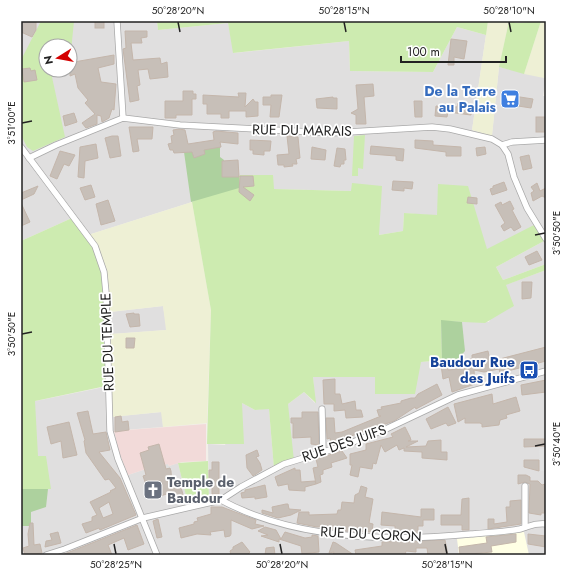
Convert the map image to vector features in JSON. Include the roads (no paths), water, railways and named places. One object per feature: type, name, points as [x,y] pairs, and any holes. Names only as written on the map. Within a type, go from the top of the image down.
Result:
[{"type":"street","points":[[117,21],[123,118]]},
{"type":"street","name":"RUE DU MARAIS","points":[[29,158],[56,145],[123,118],[180,125],[332,133],[368,130],[441,128],[464,131],[492,139],[502,145]]},
{"type":"street","points":[[546,140],[512,142],[502,145],[508,154],[514,177],[525,202],[546,239]]},
{"type":"street","name":"RUE DU TEMPLE","points":[[21,147],[88,235],[100,258],[104,272],[106,293],[110,431],[118,459],[157,555]]},
{"type":"street","name":"RUE DES JUIFS","points":[[46,555],[143,518],[221,500],[240,487],[284,464],[386,430],[458,395],[546,371]]},
{"type":"street","points":[[322,409],[323,452]]},
{"type":"street","points":[[525,486],[525,527]]},
{"type":"street","name":"RUE DU CORON","points":[[221,500],[242,511],[267,521],[340,536],[446,536],[525,527],[535,523],[546,524]]},
{"type":"place","name":"De la Terre au Palais","points":[[510,99]]},
{"type":"place","name":"Baudour Rue des Juifs","points":[[529,370]]},
{"type":"place","name":"Temple de Baudour","points":[[153,490]]}]
